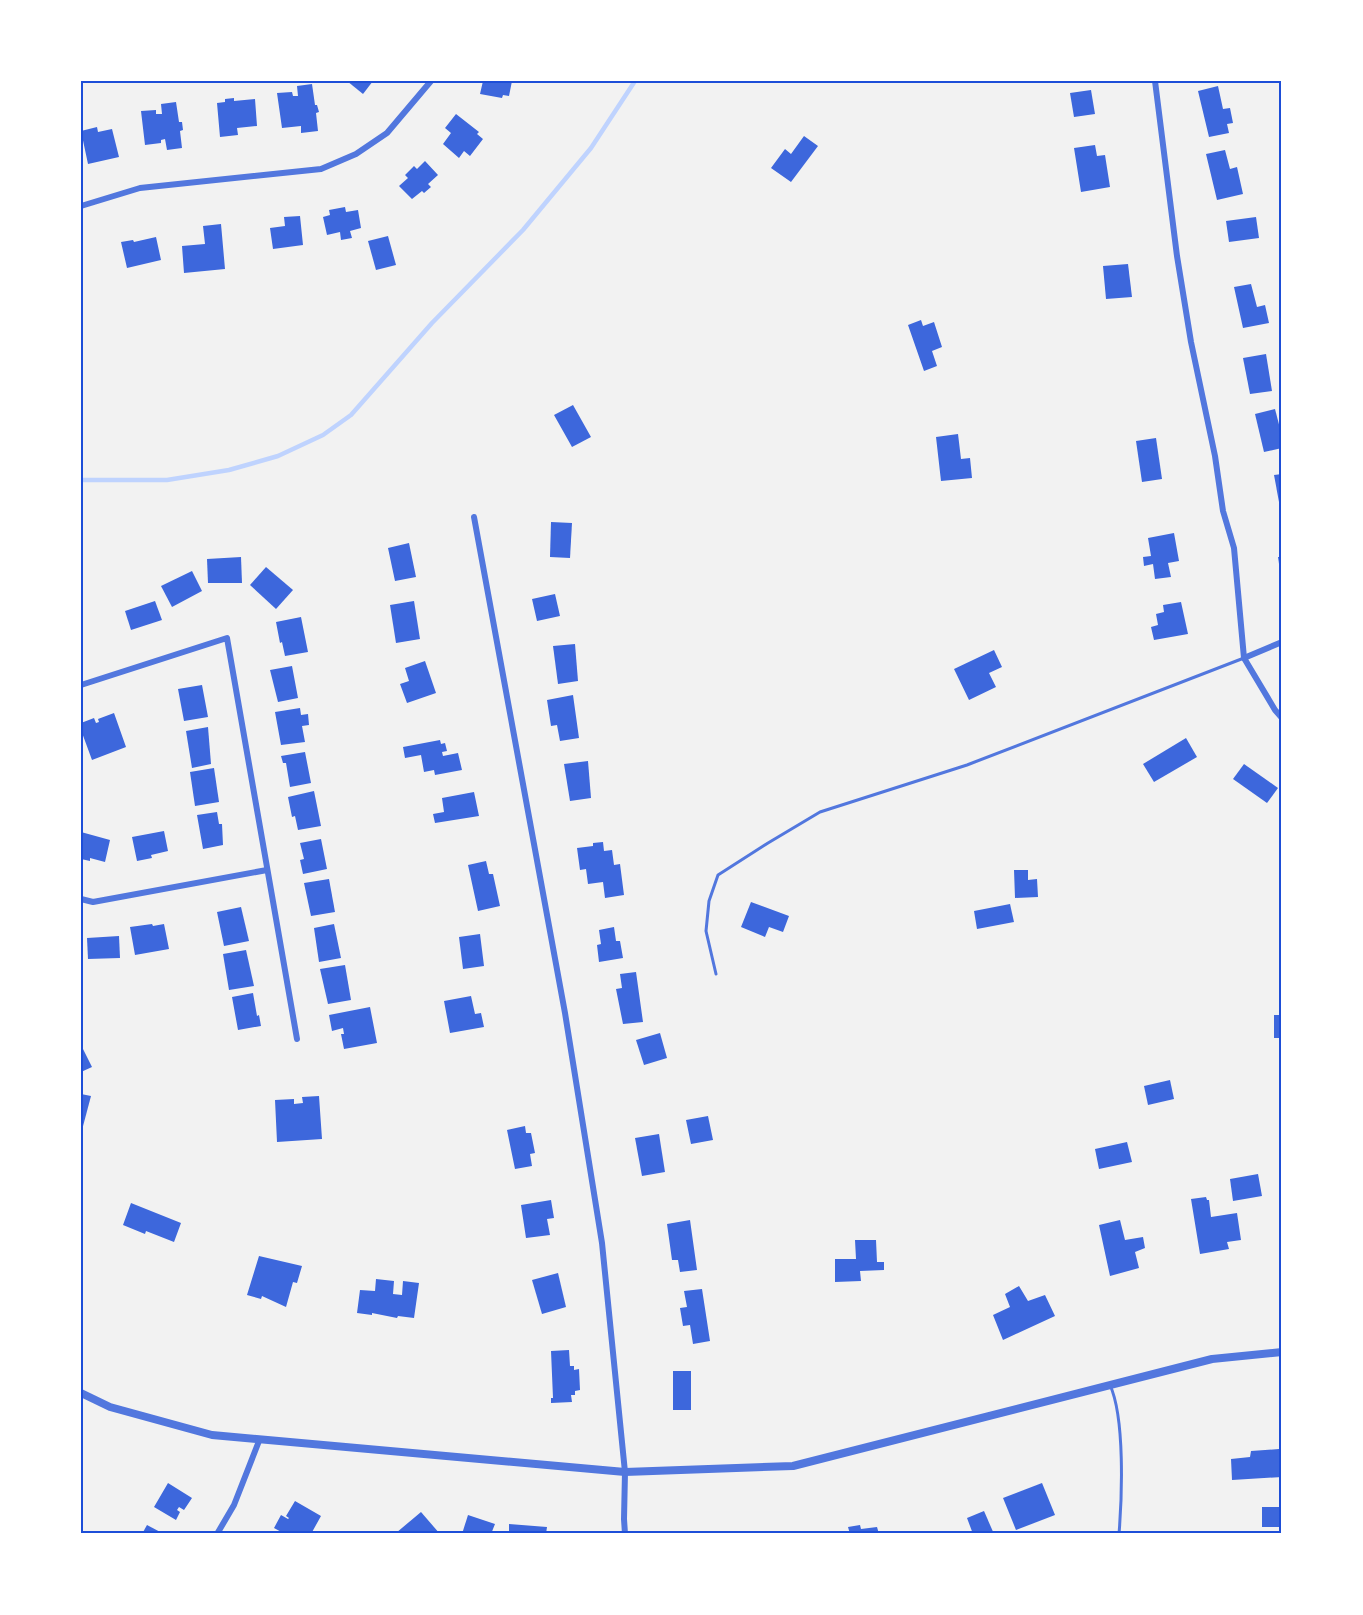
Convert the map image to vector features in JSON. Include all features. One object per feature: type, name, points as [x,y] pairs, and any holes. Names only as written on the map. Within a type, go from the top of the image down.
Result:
[{"type":"street","points":[[81,206],[140,188],[321,168],[356,154],[387,133],[431,81]]},
{"type":"street","points":[[1155,81],[1177,256],[1191,342],[1215,456],[1223,511],[1234,548],[1244,658],[1282,718]]},
{"type":"street","points":[[474,517],[565,1013],[602,1243],[626,1472],[625,1534]]},
{"type":"street","points":[[81,685],[227,638],[297,1039]]},
{"type":"street","points":[[1244,658],[1282,642]]},
{"type":"street","points":[[81,899],[93,902],[267,870]]},
{"type":"street","points":[[81,1393],[110,1407],[212,1435],[626,1472],[793,1466],[1212,1359],[1282,1352]]},
{"type":"street","points":[[217,1534],[234,1505],[259,1441]]},
{"type":"lane","points":[[716,974],[706,932],[709,901],[718,875],[768,843],[820,812],[967,765],[1244,658]]},
{"type":"lane","points":[[1109,1384],[1113,1393],[1118,1422],[1121,1505],[1119,1534]]},
{"type":"building","points":[[347,81],[373,81],[363,94]]},
{"type":"building","points":[[483,81],[512,81],[509,96],[503,95],[502,98],[480,94]]},
{"type":"building","points":[[312,84],[315,105],[319,112],[316,113],[318,131],[301,133],[301,126],[282,128],[277,93],[292,92],[293,96],[298,96],[297,86]]},
{"type":"building","points":[[1218,86],[1223,109],[1230,108],[1233,123],[1227,124],[1229,133],[1209,137],[1198,91]]},
{"type":"building","points":[[1091,90],[1095,114],[1074,117],[1070,93]]},
{"type":"building","points":[[234,98],[234,101],[255,99],[257,126],[237,128],[238,135],[220,137],[217,103]]},
{"type":"building","points":[[176,102],[179,122],[182,122],[183,130],[180,131],[182,148],[167,150],[165,139],[161,140],[161,143],[145,145],[141,111],[156,110],[156,114],[162,114],[161,104]]},
{"type":"building","points":[[456,114],[479,132],[477,134],[483,139],[470,156],[464,151],[459,158],[443,144],[451,133],[445,128]]},
{"type":"building","points":[[97,127],[98,132],[112,129],[119,157],[88,164],[81,131]]},
{"type":"building","points":[[804,136],[818,146],[791,182],[771,168],[785,149],[791,154]]},
{"type":"building","points":[[1095,145],[1097,156],[1105,155],[1110,187],[1081,192],[1074,148]]},
{"type":"building","points":[[1225,150],[1230,169],[1237,167],[1243,194],[1217,200],[1206,154]]},
{"type":"building","points":[[425,161],[438,175],[428,184],[431,187],[412,199],[399,186],[408,178],[405,175],[414,166],[417,169]]},
{"type":"building","points":[[345,207],[346,212],[358,210],[361,228],[350,231],[352,238],[341,240],[340,232],[327,235],[323,217],[330,215],[329,210]]},
{"type":"building","points":[[300,216],[303,245],[273,249],[270,228],[285,226],[284,217]]},
{"type":"building","points":[[1256,217],[1259,238],[1229,242],[1226,221]]},
{"type":"building","points":[[221,224],[225,269],[184,273],[182,246],[205,244],[203,226]]},
{"type":"building","points":[[388,236],[396,265],[376,270],[368,241]]},
{"type":"building","points":[[156,237],[161,260],[127,268],[121,242],[133,240],[134,242]]},
{"type":"building","points":[[1128,264],[1132,297],[1106,299],[1103,266]]},
{"type":"building","points":[[1251,284],[1257,307],[1265,305],[1269,323],[1243,328],[1234,287]]},
{"type":"building","points":[[921,320],[923,326],[934,322],[942,347],[932,351],[937,366],[924,371],[908,325]]},
{"type":"building","points":[[1266,354],[1272,391],[1250,394],[1243,358]]},
{"type":"building","points":[[573,405],[591,437],[572,447],[554,415]]},
{"type":"building","points":[[1275,409],[1282,436],[1282,448],[1264,452],[1255,414]]},
{"type":"building","points":[[958,434],[961,459],[970,458],[972,478],[941,481],[936,437]]},
{"type":"building","points":[[1156,438],[1162,479],[1142,482],[1136,441]]},
{"type":"building","points":[[1282,474],[1282,502],[1279,502],[1274,475]]},
{"type":"building","points":[[551,522],[572,523],[570,558],[550,557]]},
{"type":"building","points":[[1174,533],[1179,561],[1168,563],[1171,577],[1155,579],[1153,564],[1144,566],[1143,557],[1151,556],[1148,538]]},
{"type":"building","points":[[409,543],[416,577],[395,581],[388,548]]},
{"type":"building","points":[[241,557],[242,583],[208,583],[207,559]]},
{"type":"building","points":[[1278,557],[1282,557],[1282,577],[1281,577]]},
{"type":"building","points":[[266,567],[293,590],[276,609],[250,585]]},
{"type":"building","points":[[192,571],[202,591],[172,607],[161,586]]},
{"type":"building","points":[[555,594],[560,616],[537,621],[532,599]]},
{"type":"building","points":[[155,601],[162,620],[131,630],[125,611]]},
{"type":"building","points":[[414,601],[420,639],[396,643],[390,605]]},
{"type":"building","points":[[1181,602],[1188,634],[1154,640],[1151,627],[1158,625],[1156,614],[1164,612],[1163,605]]},
{"type":"building","points":[[301,617],[308,652],[285,656],[276,622]]},
{"type":"building","points":[[575,644],[578,681],[558,684],[553,646]]},
{"type":"building","points":[[994,650],[1002,667],[989,673],[996,687],[969,700],[954,669]]},
{"type":"building","points":[[425,661],[436,693],[407,703],[400,684],[409,681],[405,668]]},
{"type":"building","points":[[292,666],[298,698],[278,702],[270,670]]},
{"type":"building","points":[[202,685],[208,717],[184,721],[178,689]]},
{"type":"building","points":[[573,695],[579,738],[560,741],[557,725],[551,726],[547,700]]},
{"type":"building","points":[[300,708],[301,715],[308,714],[309,725],[302,726],[305,742],[281,745],[275,712]]},
{"type":"building","points":[[114,713],[126,747],[92,760],[81,730],[81,723],[94,718],[96,723],[99,722],[98,719]]},
{"type":"building","points":[[208,727],[211,764],[192,768],[186,731]]},
{"type":"building","points":[[1186,738],[1197,757],[1154,782],[1143,764]]},
{"type":"building","points":[[440,740],[441,744],[445,743],[447,751],[442,752],[443,756],[458,753],[462,770],[435,775],[434,770],[424,772],[421,755],[405,758],[403,747]]},
{"type":"building","points":[[305,752],[311,783],[290,787],[286,763],[283,763],[281,756]]},
{"type":"building","points":[[588,761],[591,798],[570,801],[564,764]]},
{"type":"building","points":[[1244,764],[1278,788],[1267,803],[1233,779]]},
{"type":"building","points":[[214,768],[219,802],[195,806],[190,772]]},
{"type":"building","points":[[314,791],[321,826],[298,830],[295,816],[292,817],[288,797]]},
{"type":"building","points":[[474,792],[479,816],[435,823],[433,814],[444,812],[442,798]]},
{"type":"building","points":[[217,812],[219,824],[222,824],[223,845],[203,849],[197,815]]},
{"type":"building","points":[[164,831],[168,851],[137,861],[132,837]]},
{"type":"building","points":[[81,832],[110,840],[105,862],[90,858],[90,861],[81,859]]},
{"type":"building","points":[[321,839],[327,869],[303,874],[300,860],[304,859],[300,843]]},
{"type":"building","points":[[603,842],[604,851],[612,850],[614,865],[620,864],[624,895],[605,898],[603,882],[588,884],[586,869],[580,870],[577,848]]},
{"type":"building","points":[[486,861],[489,874],[493,874],[500,906],[478,911],[468,865]]},
{"type":"building","points":[[1014,870],[1028,870],[1028,880],[1037,879],[1038,897],[1015,898]]},
{"type":"building","points":[[329,879],[335,912],[311,916],[304,883]]},
{"type":"building","points":[[751,902],[789,916],[783,932],[769,927],[765,937],[741,927]]},
{"type":"building","points":[[1010,904],[1014,922],[977,929],[974,911]]},
{"type":"building","points":[[241,907],[249,941],[224,946],[217,912]]},
{"type":"building","points":[[152,924],[153,926],[164,924],[169,949],[135,955],[130,927]]},
{"type":"building","points":[[334,924],[341,958],[319,962],[314,928]]},
{"type":"building","points":[[614,927],[616,941],[620,941],[623,958],[599,962],[597,945],[601,944],[599,930]]},
{"type":"building","points":[[480,934],[484,966],[463,969],[459,937]]},
{"type":"building","points":[[119,936],[120,958],[88,959],[87,938]]},
{"type":"building","points":[[246,950],[254,986],[229,990],[223,954]]},
{"type":"building","points":[[345,965],[351,1000],[328,1004],[320,969]]},
{"type":"building","points":[[636,972],[643,1022],[623,1024],[616,989],[622,988],[620,974]]},
{"type":"building","points":[[253,993],[261,1026],[238,1030],[232,997]]},
{"type":"building","points":[[471,996],[475,1014],[481,1013],[484,1027],[450,1033],[444,1001]]},
{"type":"building","points":[[370,1007],[377,1043],[344,1049],[341,1034],[344,1034],[343,1028],[332,1031],[329,1015]]},
{"type":"building","points":[[1274,1015],[1282,1015],[1282,1038],[1274,1038]]},
{"type":"building","points":[[660,1033],[667,1058],[644,1065],[636,1040]]},
{"type":"building","points":[[81,1045],[92,1067],[81,1072]]},
{"type":"building","points":[[1170,1080],[1174,1099],[1148,1105],[1144,1086]]},
{"type":"building","points":[[81,1094],[91,1096],[82,1130],[81,1130]]},
{"type":"building","points":[[319,1096],[322,1139],[277,1142],[275,1100],[294,1099],[294,1104],[303,1103],[302,1097]]},
{"type":"building","points":[[708,1116],[713,1140],[691,1144],[686,1120]]},
{"type":"building","points":[[525,1126],[526,1133],[531,1133],[535,1153],[530,1154],[532,1166],[515,1169],[507,1130]]},
{"type":"building","points":[[659,1134],[665,1172],[642,1176],[635,1138]]},
{"type":"building","points":[[1127,1142],[1132,1162],[1099,1169],[1095,1149]]},
{"type":"building","points":[[1258,1174],[1262,1196],[1233,1201],[1230,1179]]},
{"type":"building","points":[[1206,1197],[1209,1200],[1211,1217],[1237,1213],[1241,1240],[1227,1242],[1229,1249],[1200,1254],[1191,1199]]},
{"type":"building","points":[[551,1200],[554,1218],[547,1219],[550,1235],[526,1238],[521,1205]]},
{"type":"building","points":[[131,1203],[181,1223],[174,1242],[123,1225]]},
{"type":"building","points":[[690,1220],[697,1270],[680,1272],[678,1260],[672,1260],[667,1224]]},
{"type":"building","points":[[1120,1220],[1125,1240],[1143,1237],[1145,1248],[1135,1252],[1139,1268],[1110,1276],[1099,1225]]},
{"type":"building","points":[[855,1240],[876,1240],[877,1262],[884,1262],[884,1270],[860,1271],[861,1281],[835,1282],[835,1259],[856,1259]]},
{"type":"building","points":[[259,1256],[302,1266],[297,1283],[293,1282],[286,1307],[262,1296],[261,1299],[247,1295]]},
{"type":"building","points":[[558,1273],[566,1307],[542,1314],[532,1280]]},
{"type":"building","points":[[376,1279],[394,1281],[393,1294],[402,1295],[403,1281],[419,1283],[414,1318],[357,1313],[360,1290],[375,1291]]},
{"type":"building","points":[[1019,1286],[1028,1301],[1045,1295],[1055,1316],[1003,1340],[993,1315],[1010,1307],[1005,1294]]},
{"type":"building","points":[[702,1289],[710,1341],[693,1344],[690,1325],[683,1326],[680,1308],[687,1307],[684,1291]]},
{"type":"building","points":[[569,1350],[570,1366],[574,1366],[574,1370],[579,1369],[580,1390],[575,1391],[575,1395],[571,1395],[572,1402],[551,1403],[551,1398],[553,1398],[551,1351]]},
{"type":"building","points":[[673,1371],[691,1371],[691,1410],[673,1410]]},
{"type":"building","points":[[1279,1449],[1282,1455],[1282,1477],[1232,1480],[1231,1459],[1250,1457],[1251,1451]]},
{"type":"building","points":[[168,1483],[192,1498],[184,1510],[179,1507],[177,1510],[180,1512],[176,1520],[154,1507]]},
{"type":"building","points":[[1042,1483],[1055,1515],[1016,1530],[1003,1498]]},
{"type":"building","points":[[295,1501],[321,1516],[311,1534],[285,1534],[274,1528],[281,1515],[289,1518],[286,1516]]},
{"type":"building","points":[[1262,1507],[1282,1507],[1282,1527],[1262,1527]]},
{"type":"building","points":[[984,1511],[994,1534],[973,1534],[967,1518]]},
{"type":"building","points":[[421,1512],[440,1534],[396,1533]]},
{"type":"building","points":[[468,1515],[495,1524],[491,1534],[462,1534]]},
{"type":"building","points":[[509,1524],[547,1527],[546,1534],[509,1534]]},
{"type":"building","points":[[147,1525],[164,1534],[142,1534]]},
{"type":"building","points":[[860,1525],[861,1529],[877,1527],[879,1534],[850,1534],[848,1527]]},
{"type":"waterway","points":[[81,480],[167,480],[229,470],[278,456],[323,435],[351,415],[432,323],[523,230],[591,148],[635,81]]}]
